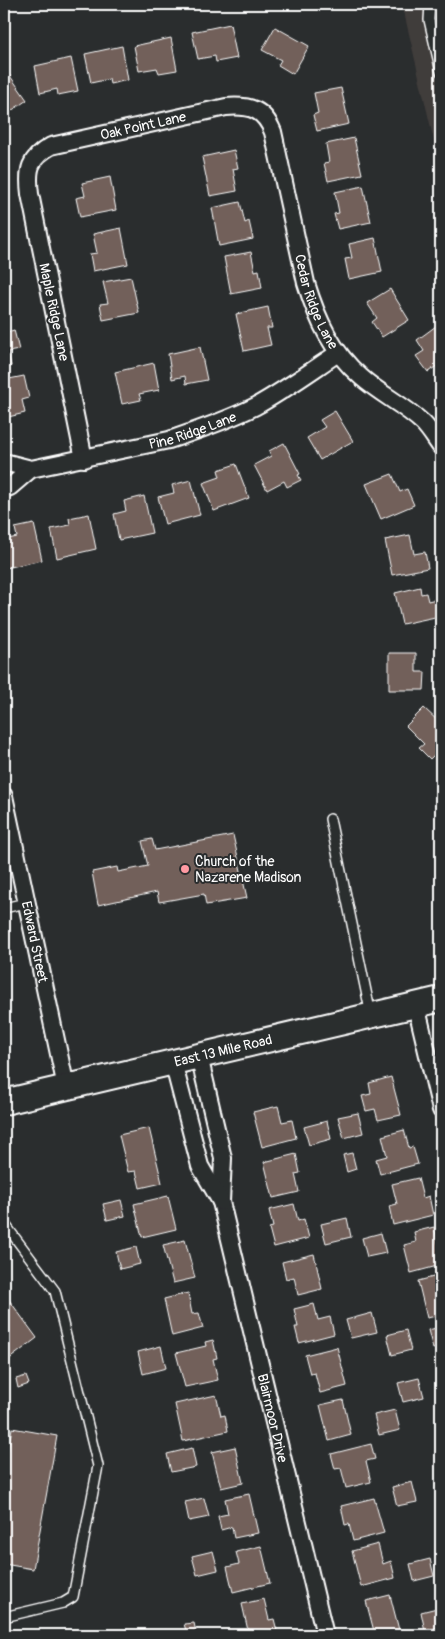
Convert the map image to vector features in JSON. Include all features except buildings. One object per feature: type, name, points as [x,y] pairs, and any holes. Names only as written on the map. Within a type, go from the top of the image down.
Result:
[{"type":"main road","name":"East 13 Mile Road","points":[[4,1102],[441,1000]]},
{"type":"street","name":"Oak Point Lane","points":[[31,165],[41,151],[50,146],[78,139],[226,107],[240,106],[253,108],[262,114]]},
{"type":"street","name":"Cedar Ridge Lane","points":[[262,114],[269,122],[277,144],[306,283],[327,335],[338,353],[362,378],[424,424],[441,447]]},
{"type":"street","name":"Maple Ridge Lane","points":[[31,165],[28,181],[30,194],[84,459]]},
{"type":"street","name":"Pine Ridge Lane","points":[[4,462],[31,469],[169,440],[227,419],[273,396],[338,353]]},
{"type":"street","name":"Pine Ridge Lane","points":[[4,488],[10,487],[31,469]]},
{"type":"street","name":"Edward Street","points":[[4,796],[66,1087]]},
{"type":"street","points":[[416,1005],[441,1110]]},
{"type":"street","name":"Blairmoor Drive","points":[[199,1056],[223,1158],[221,1202],[325,1635]]},
{"type":"street","name":"Blairmoor Drive","points":[[173,1062],[200,1166],[221,1202]]},
{"type":"lane","points":[[430,4],[429,20],[441,72]]},
{"type":"lane","points":[[330,819],[360,971],[371,1016]]},
{"type":"lane","points":[[4,908],[26,903]]},
{"type":"lane","points":[[4,1222],[55,1291],[98,1466],[73,1597],[63,1603],[4,1617]]},
{"type":"shaded area","points":[[402,4],[441,4],[441,171]]},
{"type":"place","name":"Church of the Nazarene Madison","points":[[185,869]]}]
